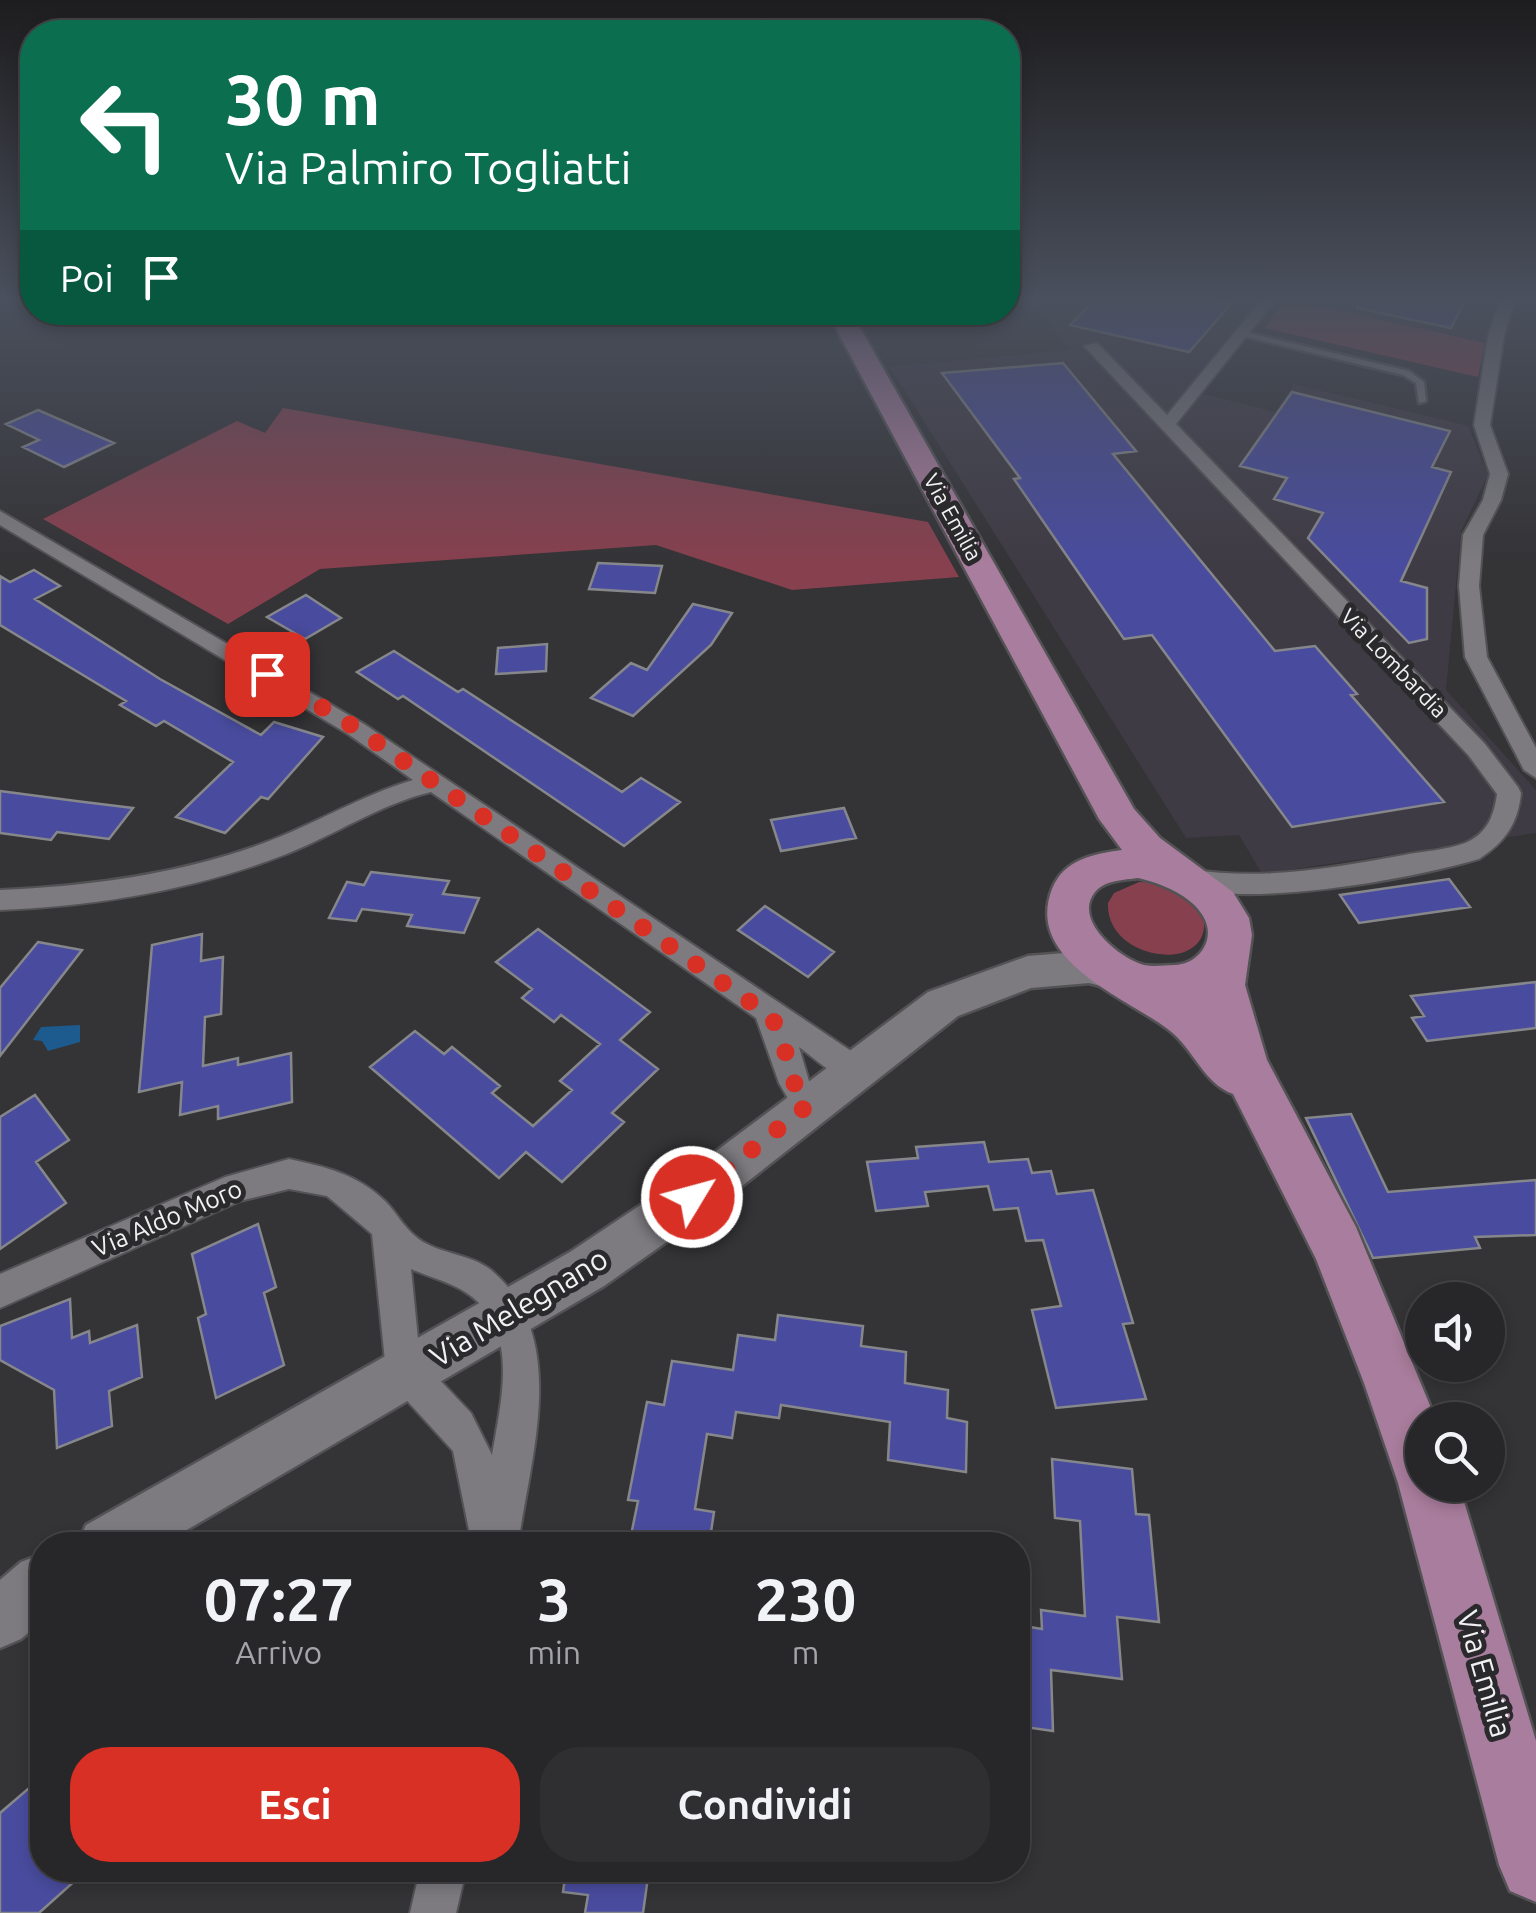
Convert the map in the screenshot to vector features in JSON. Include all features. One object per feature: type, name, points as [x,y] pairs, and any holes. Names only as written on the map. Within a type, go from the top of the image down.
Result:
[{"type":"main road","name":"Via Emilia","points":[[879,386],[1125,826],[1145,849],[1188,878]]},
{"type":"main road","name":"Via Emilia","points":[[1066,723],[1095,831],[1094,859],[1074,892]]},
{"type":"main road","points":[[1270,1120],[1202,1030],[1077,943],[1068,924],[1074,892],[1102,867],[1128,863],[1155,866],[1188,878],[1218,905],[1227,946],[1220,975],[1222,994],[1270,1120],[1336,1244],[1405,1424]]},
{"type":"main road","points":[[1119,975],[1160,985],[1189,982],[1212,971],[1227,946]]},
{"type":"main road","name":"Via Emilia","points":[[1433,1502],[1536,1864]]},
{"type":"street","name":"Via Lombardia","points":[[1130,386],[1477,750],[1509,793]]},
{"type":"street","points":[[1167,426],[1199,386]]},
{"type":"street","points":[[1188,878],[1218,884],[1286,882],[1470,852],[1494,838],[1507,822],[1509,793],[1530,784],[1536,773],[1476,658],[1468,586],[1473,535],[1492,500],[1499,474],[1482,424],[1488,386]]},
{"type":"street","points":[[0,517],[306,696],[855,1070]]},
{"type":"street","points":[[0,900],[94,894],[191,876],[307,836],[392,794],[435,782]]},
{"type":"street","points":[[1227,946],[1236,920],[1255,898],[1286,882]]},
{"type":"street","name":"Via Melegnano","points":[[1011,975],[1048,938],[1074,892]]},
{"type":"street","name":"Via Melegnano","points":[[129,1532],[509,1316],[640,1234],[943,1004],[1011,975],[1089,967],[1119,975]]},
{"type":"street","points":[[769,1015],[779,1027],[789,1079],[808,1105]]},
{"type":"street","name":"Via Aldo Moro","points":[[0,1291],[262,1178],[289,1174],[335,1184],[356,1196],[405,1250],[489,1288],[509,1316]]},
{"type":"street","points":[[385,1224],[394,1251],[398,1343],[407,1374],[470,1444],[487,1532]]},
{"type":"street","points":[[500,1532],[522,1380],[518,1343],[509,1316]]},
{"type":"street","points":[[0,1618],[30,1594]]},
{"type":"street","points":[[433,1913],[440,1882]]},
{"type":"lane","points":[[1420,386],[1422,401]]},
{"type":"shaded area","points":[[902,386],[1204,386],[1199,393],[1275,412],[1292,386],[1303,386],[1468,426],[1488,475],[1461,531],[1446,690],[1536,790],[1536,833],[1262,874],[1239,835],[1186,838]]},
{"type":"shaded area","points":[[283,408],[928,522],[959,577],[792,590],[656,545],[320,569],[228,624],[43,519],[237,421],[265,433]]},
{"type":"shaded area","points":[[1139,882],[1175,890],[1203,914],[1203,934],[1194,947],[1178,954],[1160,954],[1140,949],[1124,939],[1112,923],[1108,903],[1114,893]]},
{"type":"water","points":[[80,1025],[80,1042],[48,1051],[42,1041],[33,1040],[41,1027]]},
{"type":"building","points":[[952,386],[1082,386],[1136,451],[1113,454],[1275,651],[1315,646],[1357,694],[1351,695],[1444,802],[1292,827],[1152,635],[1124,639],[1014,479],[1020,478]]},
{"type":"building","points":[[1292,392],[1450,431],[1432,467],[1451,472],[1401,581],[1427,588],[1427,639],[1409,643],[1308,538],[1323,513],[1274,499],[1287,478],[1240,466]]},
{"type":"building","points":[[38,410],[114,443],[64,467],[23,447],[39,440],[6,424]]},
{"type":"building","points":[[598,563],[662,566],[655,593],[589,589]]},
{"type":"building","points":[[34,570],[60,586],[35,599],[160,679],[261,735],[274,722],[323,737],[268,799],[261,797],[225,833],[176,817],[233,762],[164,721],[156,726],[120,705],[126,701],[0,625],[0,576],[10,582]]},
{"type":"building","points":[[306,595],[341,618],[305,639],[267,617]]},
{"type":"building","points":[[693,604],[732,613],[711,645],[633,716],[591,698],[631,663],[647,670]]},
{"type":"building","points":[[547,644],[546,671],[496,674],[498,648]]},
{"type":"building","points":[[394,651],[458,692],[463,689],[622,792],[641,778],[680,802],[624,846],[403,696],[398,699],[357,672]]},
{"type":"building","points":[[0,791],[133,808],[109,839],[57,832],[51,840],[0,833]]},
{"type":"building","points":[[844,808],[856,838],[781,851],[771,820]]},
{"type":"building","points":[[371,872],[449,881],[443,894],[479,898],[464,933],[407,926],[412,915],[362,909],[356,921],[329,918],[347,882],[364,885]]},
{"type":"building","points":[[1449,879],[1470,907],[1359,923],[1340,895]]},
{"type":"building","points":[[765,906],[834,952],[808,977],[738,930]]},
{"type":"building","points":[[538,929],[650,1012],[620,1040],[658,1069],[612,1113],[624,1122],[562,1182],[526,1152],[499,1178],[370,1067],[415,1031],[444,1054],[452,1047],[500,1086],[492,1093],[533,1126],[572,1090],[560,1081],[600,1044],[561,1015],[554,1022],[522,998],[532,989],[496,962]]},
{"type":"building","points":[[202,934],[201,961],[223,957],[221,1014],[205,1017],[203,1066],[238,1058],[238,1065],[291,1053],[292,1102],[218,1119],[218,1106],[180,1115],[182,1082],[139,1092],[152,945]]},
{"type":"building","points":[[38,942],[82,950],[0,1056],[0,988]]},
{"type":"building","points":[[1536,982],[1536,1028],[1427,1041],[1412,1018],[1424,1016],[1411,996]]},
{"type":"building","points":[[35,1095],[69,1140],[36,1162],[66,1203],[0,1249],[0,1117]]},
{"type":"building","points":[[1351,1114],[1388,1192],[1536,1180],[1536,1235],[1475,1237],[1480,1248],[1373,1258],[1306,1118]]},
{"type":"building","points":[[984,1142],[989,1162],[1028,1159],[1032,1173],[1051,1171],[1057,1194],[1093,1190],[1133,1323],[1123,1324],[1146,1399],[1056,1408],[1032,1310],[1061,1306],[1043,1240],[1026,1241],[1018,1208],[994,1210],[988,1186],[925,1192],[928,1206],[876,1211],[867,1162],[918,1158],[916,1147]]},
{"type":"building","points":[[258,1224],[276,1287],[264,1293],[284,1365],[216,1398],[198,1318],[206,1314],[192,1254]]},
{"type":"building","points":[[70,1299],[72,1338],[89,1331],[90,1343],[137,1325],[142,1377],[109,1391],[112,1426],[57,1448],[54,1390],[0,1360],[0,1326]]},
{"type":"building","points":[[778,1315],[863,1326],[861,1346],[906,1352],[905,1383],[948,1390],[947,1418],[967,1422],[966,1472],[888,1460],[890,1422],[781,1405],[779,1418],[736,1412],[732,1438],[707,1434],[695,1509],[714,1512],[711,1532],[632,1532],[638,1501],[628,1500],[647,1402],[664,1405],[672,1361],[733,1370],[738,1335],[775,1340]]},
{"type":"building","points":[[1052,1459],[1132,1469],[1136,1514],[1149,1515],[1159,1622],[1117,1617],[1122,1679],[1051,1670],[1053,1731],[1030,1728],[1030,1627],[1042,1629],[1041,1610],[1085,1616],[1080,1521],[1055,1518]]},
{"type":"building","points":[[30,1787],[30,1882],[74,1882],[39,1913],[0,1913],[0,1813]]},
{"type":"building","points":[[564,1882],[647,1882],[643,1913],[585,1913],[588,1895],[563,1892]]},
{"type":"route","points":[[267,674],[356,728],[741,994],[779,1027],[789,1079],[808,1105],[692,1197]]}]
